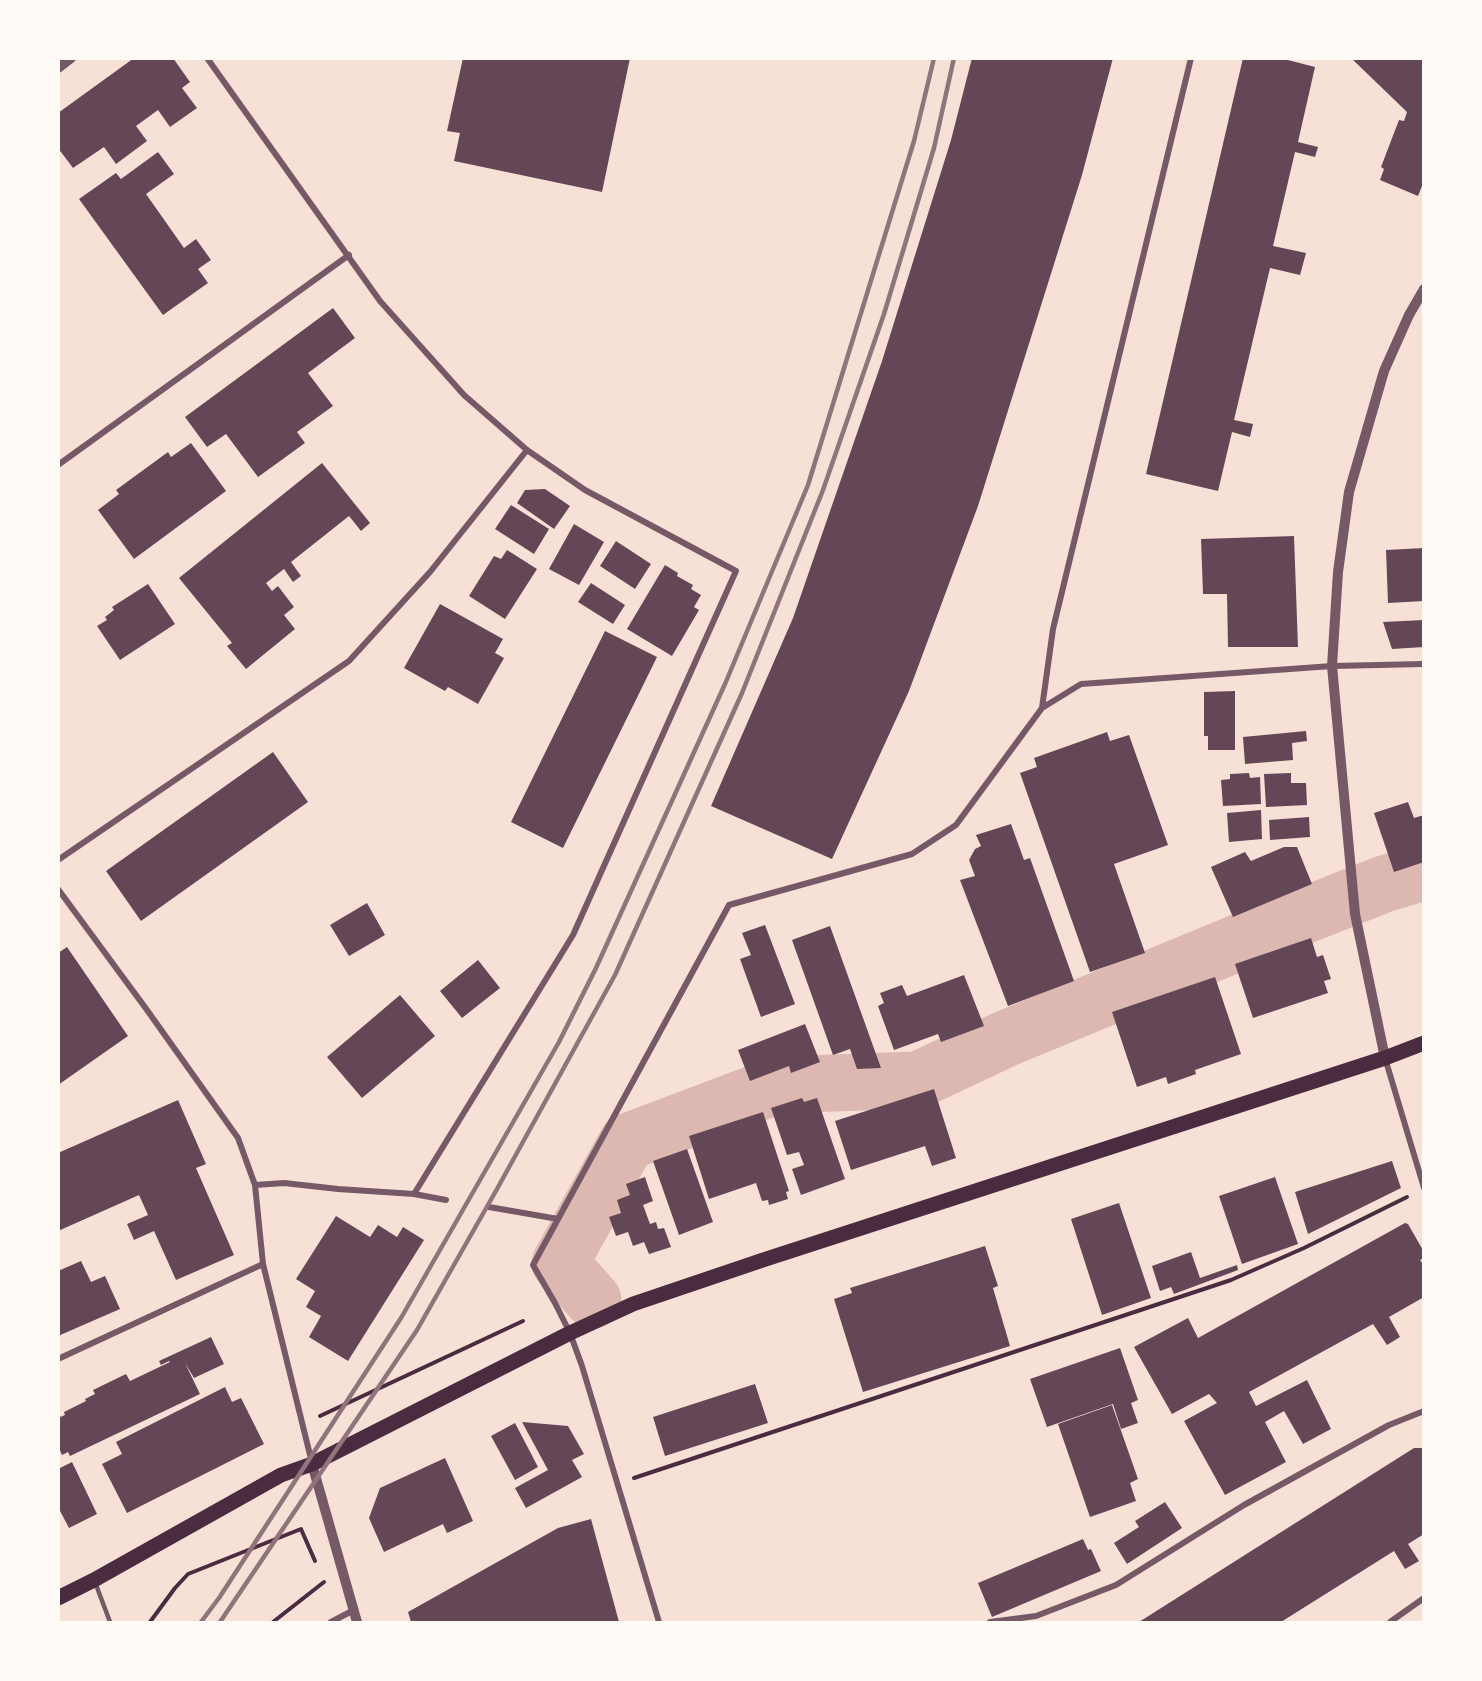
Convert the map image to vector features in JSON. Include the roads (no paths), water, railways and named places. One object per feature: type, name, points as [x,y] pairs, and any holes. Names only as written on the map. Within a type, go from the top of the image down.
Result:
[{"type":"main road","points":[[58,1598],[281,1475],[312,1464],[570,1333],[633,1304],[1424,1043]]},
{"type":"street","points":[[58,68],[71,58]]},
{"type":"street","points":[[207,58],[380,301],[464,395],[527,450],[585,490],[736,571],[573,935],[414,1194]]},
{"type":"street","points":[[1042,708],[1053,629],[1191,58]]},
{"type":"street","points":[[58,465],[349,255]]},
{"type":"street","points":[[1424,289],[1409,315],[1384,371],[1349,492],[1338,572],[1332,666],[1354,914],[1384,1058],[1424,1188]]},
{"type":"street","points":[[58,860],[349,661],[430,572],[527,450]]},
{"type":"street","points":[[659,1623],[585,1375],[570,1333],[533,1265],[729,905],[912,854],[956,825],[1042,708],[1081,684],[1332,666],[1424,664]]},
{"type":"street","points":[[58,889],[238,1138],[255,1185],[263,1264],[312,1464],[357,1623]]},
{"type":"street","points":[[255,1185],[284,1183],[414,1194],[446,1200]]},
{"type":"street","points":[[489,1207],[558,1220]]},
{"type":"street","points":[[58,1359],[263,1264]]},
{"type":"street","points":[[990,1623],[1036,1616],[1116,1585],[1244,1506],[1389,1425],[1424,1411]]},
{"type":"street","points":[[1390,1623],[1424,1598]]},
{"type":"street","points":[[331,1623],[354,1610]]},
{"type":"lane","points":[[94,1580],[110,1623]]},
{"type":"waterway","points":[[593,1300],[560,1263],[627,1142],[778,1085],[918,1080],[1005,1039],[1303,916],[1384,884],[1424,872]]},
{"type":"railway","points":[[201,1622],[219,1598],[401,1318],[559,1042],[596,968],[725,684],[808,485],[914,141],[934,58]]},
{"type":"railway","points":[[220,1622],[417,1330],[615,975],[742,693],[823,490],[884,314],[934,148],[954,58]]}]
